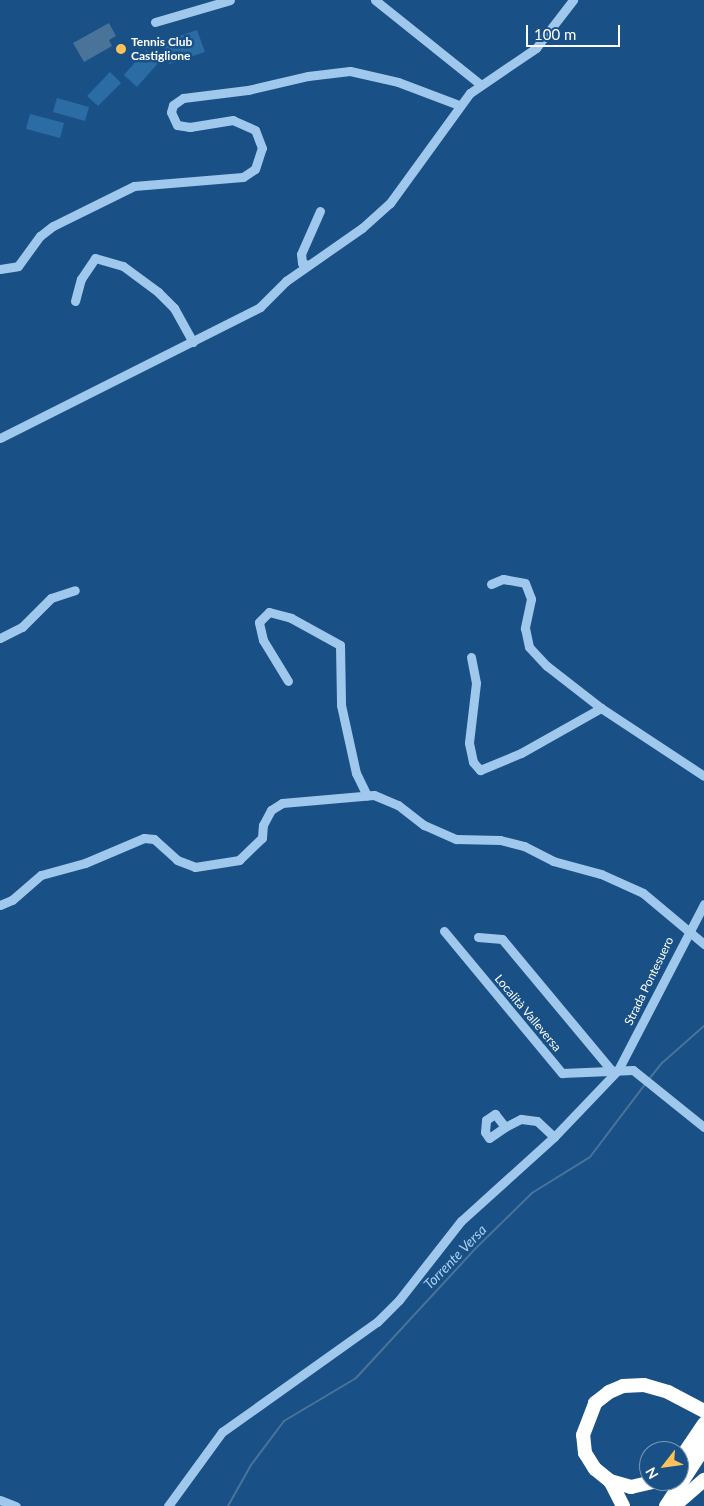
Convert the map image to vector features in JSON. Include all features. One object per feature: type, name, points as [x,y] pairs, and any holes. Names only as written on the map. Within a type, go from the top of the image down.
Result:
[{"type":"highway","points":[[639,1485],[631,1487],[610,1481],[595,1469],[585,1454],[584,1435],[595,1403],[624,1386],[644,1385],[698,1408]]},
{"type":"highway","points":[[689,1446],[704,1424]]},
{"type":"highway","points":[[689,1457],[704,1434]]},
{"type":"highway","points":[[666,1506],[704,1448]]},
{"type":"highway","points":[[674,1506],[704,1480]]},
{"type":"highway","points":[[610,1481],[623,1506]]},
{"type":"highway","points":[[656,1506],[666,1491]]},
{"type":"street","points":[[156,22],[230,0]]},
{"type":"street","points":[[375,0],[480,84]]},
{"type":"street","points":[[0,438],[250,314],[308,265],[362,228],[390,203],[459,105],[480,84],[536,48],[573,0]]},
{"type":"street","points":[[0,269],[18,266],[40,236],[53,226],[134,186],[243,176],[255,169],[262,148],[255,130],[233,120],[190,128],[177,125],[171,112],[173,105],[183,98],[248,90],[308,76],[350,71],[398,82],[459,105]]},
{"type":"street","points":[[308,265],[302,263],[301,254],[320,211]]},
{"type":"street","points":[[75,301],[81,279],[95,258],[123,266],[158,292],[174,308],[193,342]]},
{"type":"street","points":[[492,584],[503,579],[524,583],[531,599],[525,628],[529,647],[547,666],[601,708],[704,776]]},
{"type":"street","points":[[0,638],[22,627],[51,598],[75,590]]},
{"type":"street","points":[[288,681],[263,640],[259,622],[269,612],[292,618],[340,645],[341,706],[356,773],[367,796]]},
{"type":"street","points":[[471,656],[476,683],[469,744],[473,762],[480,770],[521,754],[601,708]]},
{"type":"street","points":[[0,905],[12,900],[41,875],[85,864],[144,838],[154,839],[177,860],[195,867],[238,860],[262,838],[263,825],[271,810],[282,803],[374,795],[398,805],[424,825],[456,839],[508,842],[553,861],[601,874],[644,893],[704,944]]},
{"type":"street","name":"Strada Pontesuero","points":[[168,1506],[222,1432],[376,1322],[399,1300],[461,1221],[554,1136],[614,1070],[688,930],[704,904]]},
{"type":"street","name":"Località Valleversa","points":[[444,931],[562,1073],[614,1070]]},
{"type":"street","points":[[478,936],[502,939],[614,1070],[633,1070],[704,1127]]},
{"type":"street","points":[[505,1127],[521,1119],[537,1121],[554,1136]]},
{"type":"street","points":[[0,1500],[16,1506]]},
{"type":"shaded area","points":[[109,23],[116,36],[109,40],[112,46],[84,62],[73,43]]},
{"type":"shaded area","points":[[197,30],[205,52],[169,64],[162,42]]},
{"type":"shaded area","points":[[146,50],[159,62],[137,87],[124,75]]},
{"type":"shaded area","points":[[110,72],[121,83],[98,106],[87,96]]},
{"type":"shaded area","points":[[57,98],[89,107],[85,121],[53,112]]},
{"type":"shaded area","points":[[30,114],[64,123],[60,138],[26,129]]},
{"type":"waterway","name":"Torrente Versa","points":[[649,1079],[662,1063],[704,1026]]},
{"type":"waterway","name":"Torrente Versa","points":[[228,1506],[251,1465],[284,1421],[356,1378],[475,1249],[532,1193],[590,1157],[646,1083]]},
{"type":"place","name":"Tennis Club Castiglione","points":[[121,49]]}]
